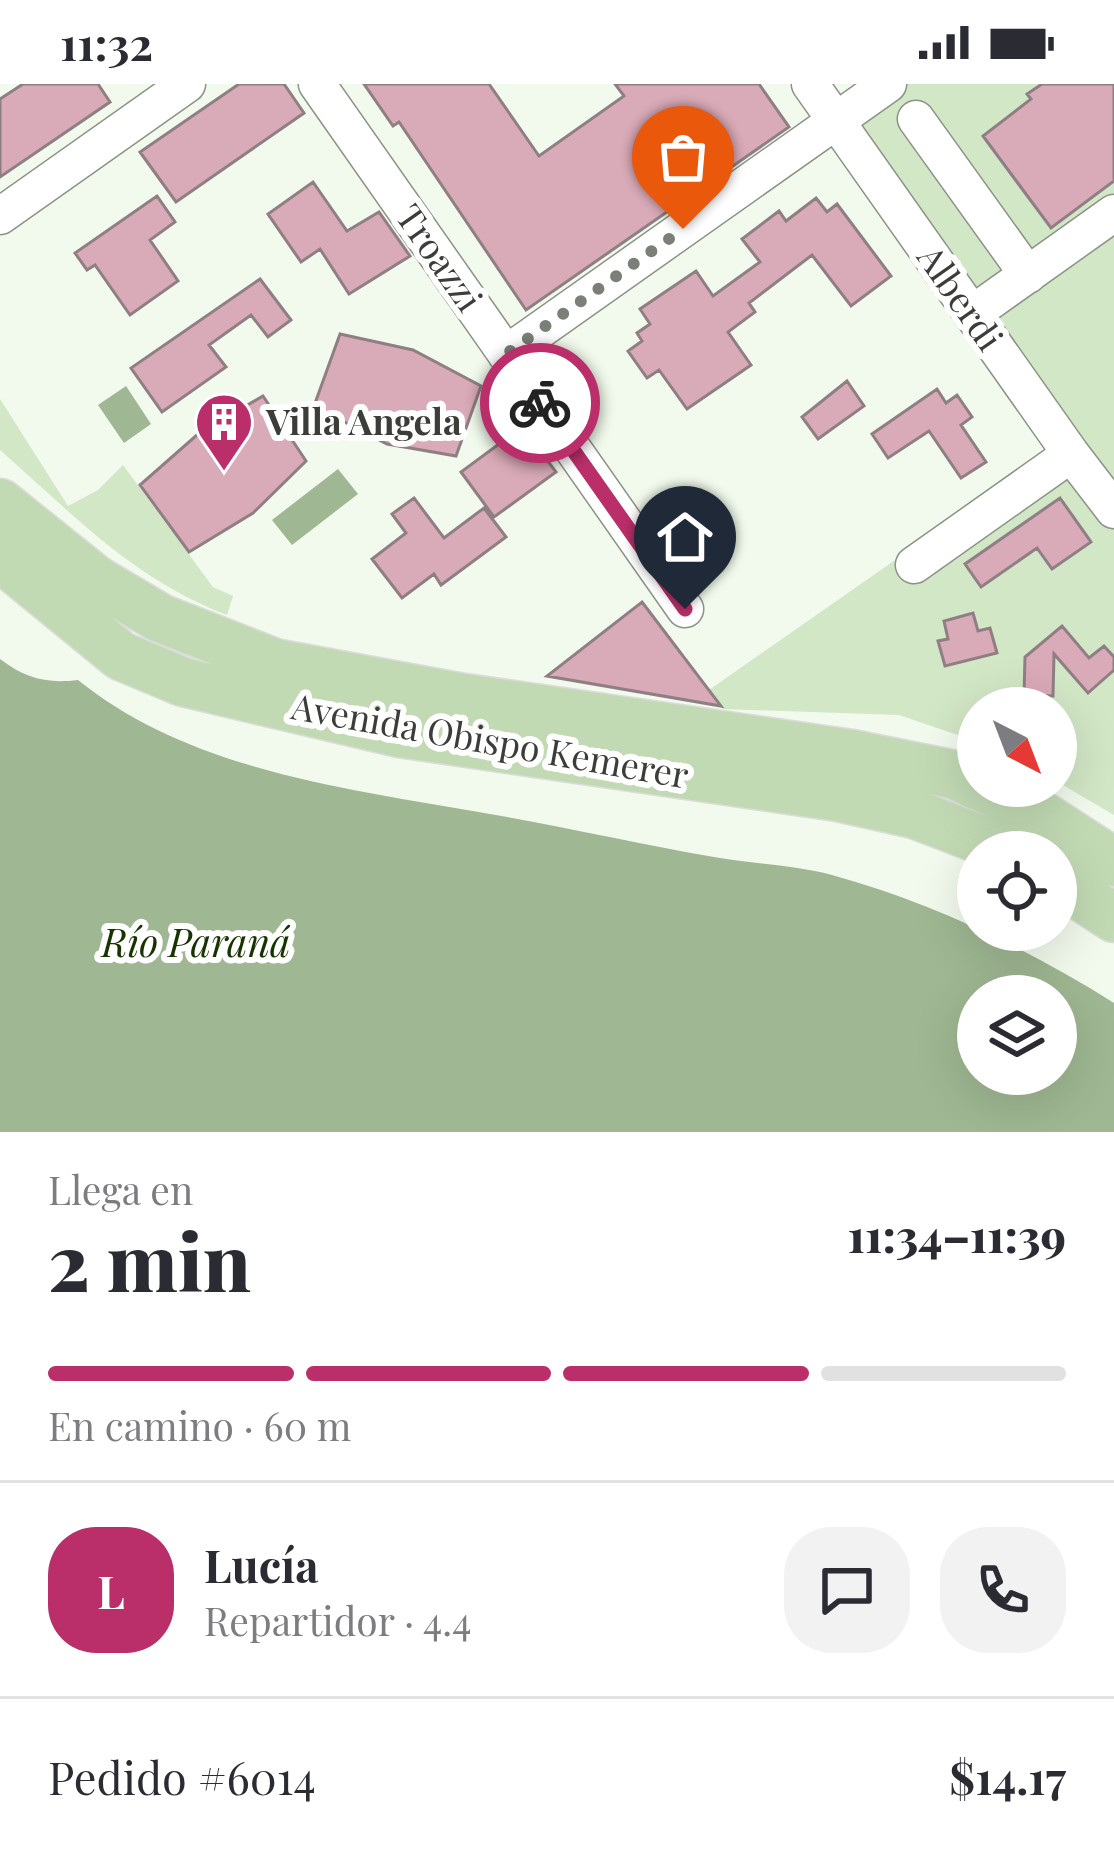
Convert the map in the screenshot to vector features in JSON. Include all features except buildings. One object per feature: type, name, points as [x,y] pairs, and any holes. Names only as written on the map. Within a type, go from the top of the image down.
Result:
[{"type":"main road","name":"Avenida Obispo Kemerer","points":[[0,502],[96,580],[160,618],[275,662],[464,698],[852,754],[957,776]]},
{"type":"main road","name":"Avenida Obispo Kemerer","points":[[0,557],[121,656],[183,682],[399,733],[838,797],[914,814],[958,831]]},
{"type":"main road","name":"Avenida Obispo Kemerer","points":[[1024,807],[1114,862]]},
{"type":"main road","points":[[1077,894],[1114,918]]},
{"type":"street","points":[[0,215],[188,84]]},
{"type":"street","name":"Troazzi","points":[[317,84],[685,609]]},
{"type":"street","name":"Alberdi","points":[[810,84],[1114,510]]},
{"type":"street","points":[[506,354],[888,84]]},
{"type":"street","points":[[916,119],[1028,274]]},
{"type":"street","points":[[972,314],[1114,213]]},
{"type":"street","points":[[914,565],[1071,454]]},
{"type":"shaded area","points":[[890,84],[1114,84],[1114,815],[1077,793],[1077,687],[957,687],[957,735],[899,715],[723,709],[709,690],[1054,449],[841,119]]},
{"type":"shaded area","points":[[0,399],[68,506],[98,490],[123,465],[213,587],[233,596],[227,615],[133,564],[0,450]]},
{"type":"water","points":[[126,386],[151,424],[124,443],[98,405]]},
{"type":"water","points":[[338,469],[358,494],[292,545],[272,520]]},
{"type":"water","name":"Río Paraná","points":[[0,659],[36,678],[78,680],[171,736],[274,772],[686,852],[818,872],[957,920],[957,951],[1022,951],[1067,975],[957,975],[957,1095],[1077,1095],[1077,981],[1114,1003],[1114,1132],[0,1132]]},
{"type":"way so far","points":[[540,403],[506,354],[683,229]]},
{"type":"place","name":"Villa Angela","points":[[224,473]]},
{"type":"route","points":[[540,403],[685,609]]}]
